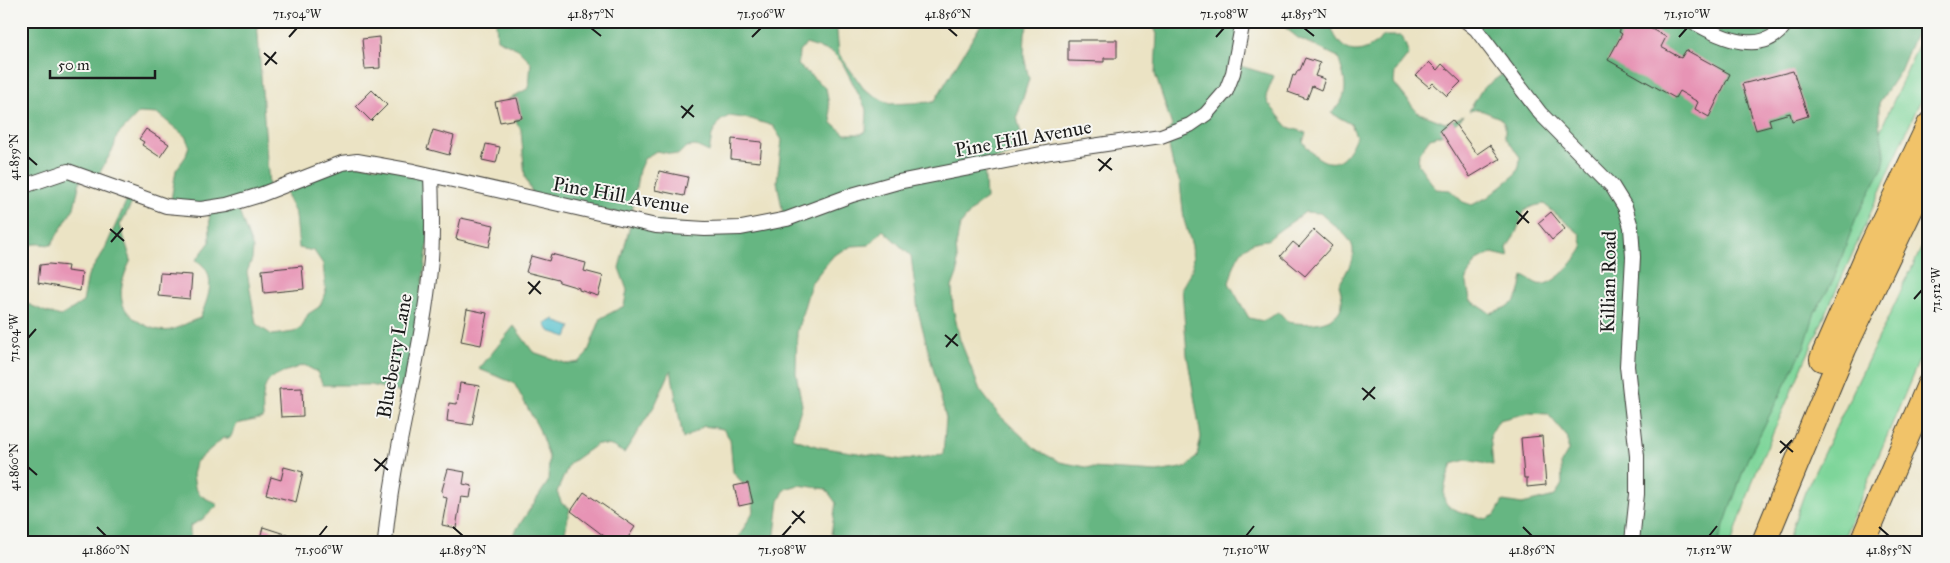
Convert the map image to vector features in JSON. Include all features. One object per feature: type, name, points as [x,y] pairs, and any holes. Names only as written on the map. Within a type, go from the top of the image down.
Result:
[{"type":"highway","points":[[1784,490],[1806,407],[1828,343],[1929,125]]},
{"type":"highway","points":[[1764,542],[1848,340],[1929,171]]},
{"type":"highway","points":[[1862,542],[1929,385]]},
{"type":"street","name":"Pine Hill Avenue","points":[[21,187],[68,171],[166,206],[201,209],[227,205],[260,195],[342,163],[357,161],[374,163],[656,226],[705,230],[741,228],[787,218],[852,195],[898,182],[1052,152],[1161,136],[1190,125],[1206,114],[1226,92],[1233,73],[1243,21]]},
{"type":"street","name":"Killian Road","points":[[1466,21],[1476,29],[1540,113],[1612,186],[1625,207],[1631,227],[1633,257],[1627,366],[1637,456],[1637,494],[1632,542]]},
{"type":"street","points":[[1692,21],[1710,32],[1737,42],[1764,42],[1782,29],[1787,21]]},
{"type":"street","name":"Blueberry Lane","points":[[385,542],[401,430],[421,332],[431,260],[431,176]]},
{"type":"green space","points":[[21,21],[257,21],[269,187],[235,201],[253,249],[252,259],[247,272],[256,324],[272,335],[294,332],[301,328],[308,314],[319,307],[326,293],[323,264],[314,251],[299,248],[296,215],[281,184],[339,163],[428,171],[430,230],[407,394],[371,385],[323,385],[317,372],[304,365],[274,377],[265,387],[263,394],[263,418],[237,424],[230,438],[223,438],[196,462],[193,475],[195,487],[200,495],[218,505],[203,519],[190,526],[190,542],[21,542],[21,301],[46,312],[61,316],[83,302],[88,275],[104,251],[129,195],[136,196],[120,225],[131,260],[122,285],[122,301],[124,307],[135,319],[157,330],[171,330],[200,318],[210,287],[207,272],[196,260],[210,242],[209,206],[170,206],[176,170],[186,156],[189,145],[185,136],[158,114],[139,113],[117,136],[114,147],[97,178],[81,177],[74,208],[51,245],[31,245],[21,253]]},
{"type":"green space","points":[[496,21],[836,21],[839,54],[864,89],[889,104],[934,102],[983,21],[1030,21],[1025,33],[1024,56],[1029,79],[1017,117],[1025,151],[984,162],[986,199],[976,206],[960,225],[956,246],[958,271],[952,287],[953,308],[960,340],[980,390],[999,415],[1037,450],[1060,462],[1091,468],[1157,472],[1187,467],[1197,456],[1201,437],[1187,355],[1182,288],[1193,267],[1192,246],[1184,220],[1180,182],[1173,166],[1166,133],[1172,126],[1155,74],[1157,34],[1151,21],[1245,21],[1237,65],[1274,76],[1266,96],[1268,103],[1288,127],[1306,133],[1303,142],[1318,158],[1332,162],[1339,160],[1345,155],[1356,136],[1351,124],[1331,113],[1342,100],[1345,87],[1338,57],[1298,38],[1277,21],[1329,21],[1338,41],[1350,50],[1358,51],[1375,44],[1384,36],[1402,36],[1409,54],[1395,72],[1394,83],[1417,112],[1445,123],[1464,116],[1443,134],[1430,138],[1419,153],[1418,164],[1436,189],[1450,190],[1463,202],[1472,205],[1488,197],[1515,175],[1519,167],[1520,157],[1505,137],[1505,125],[1500,118],[1478,109],[1469,111],[1482,89],[1504,73],[1462,21],[1921,21],[1900,71],[1879,103],[1879,124],[1885,158],[1883,167],[1856,218],[1833,281],[1815,312],[1805,345],[1747,460],[1718,542],[847,542],[831,534],[836,503],[826,489],[799,485],[785,489],[779,501],[774,542],[736,542],[754,510],[750,492],[733,472],[730,439],[723,429],[704,426],[683,439],[671,370],[655,405],[624,453],[612,446],[597,444],[569,464],[557,492],[562,504],[570,508],[563,542],[508,542],[548,482],[549,457],[539,429],[514,383],[479,369],[514,326],[533,352],[568,364],[579,362],[587,354],[601,318],[624,306],[627,290],[619,268],[632,218],[698,226],[744,224],[783,214],[777,181],[782,140],[773,126],[751,119],[729,116],[720,121],[712,135],[709,152],[696,146],[686,147],[678,155],[656,151],[644,159],[639,170],[631,216],[534,197],[525,177],[521,130],[505,101],[529,88],[531,62],[518,49],[497,39]],"holes":[[[806,44],[832,52],[842,62],[867,111],[866,131],[861,134],[845,134],[832,123],[826,88],[798,65],[799,52]],[[1544,204],[1580,234],[1583,248],[1570,266],[1550,282],[1538,284],[1523,276],[1520,292],[1515,301],[1506,307],[1490,313],[1470,300],[1466,278],[1477,260],[1492,253],[1509,257],[1507,248],[1523,214],[1531,207]],[[1305,212],[1320,213],[1341,231],[1352,244],[1352,260],[1339,285],[1342,304],[1334,317],[1320,322],[1303,324],[1288,322],[1279,312],[1263,321],[1249,318],[1229,283],[1234,267],[1240,253],[1245,248],[1258,241],[1268,240]],[[883,230],[911,256],[918,311],[946,418],[943,455],[903,460],[819,447],[792,438],[802,405],[796,373],[797,332],[811,283],[834,255],[852,246],[869,245]],[[1528,413],[1548,414],[1568,438],[1568,451],[1561,463],[1562,484],[1555,496],[1522,504],[1503,501],[1495,515],[1486,519],[1461,512],[1447,504],[1444,498],[1444,490],[1452,464],[1466,460],[1493,465],[1490,435],[1499,420]]]},
{"type":"green space","points":[[1929,21],[1929,81],[1757,469],[1732,542],[1701,542],[1723,485]]},
{"type":"green space","points":[[1929,232],[1929,337],[1842,542],[1787,542],[1805,492]]},
{"type":"water","points":[[555,319],[557,322],[571,327],[567,337],[549,331],[545,324]]},
{"type":"building","points":[[1625,21],[1637,21],[1666,37],[1661,47],[1681,58],[1686,50],[1730,74],[1709,117],[1695,109],[1698,102],[1679,91],[1675,98],[1608,60],[1622,34],[1619,32]]},
{"type":"building","points":[[379,37],[380,68],[365,69],[362,39]]},
{"type":"building","points":[[1068,40],[1117,40],[1117,58],[1104,58],[1104,62],[1068,61]]},
{"type":"building","points":[[1305,58],[1320,63],[1315,76],[1325,79],[1321,90],[1312,86],[1307,99],[1288,92],[1293,75],[1295,76],[1298,70],[1300,70]]},
{"type":"building","points":[[1429,62],[1437,70],[1442,64],[1461,82],[1447,96],[1433,83],[1429,87],[1416,76]]},
{"type":"building","points":[[1793,71],[1808,116],[1792,121],[1790,113],[1769,119],[1771,126],[1756,130],[1742,84]]},
{"type":"building","points":[[372,90],[387,105],[371,121],[356,106]]},
{"type":"building","points":[[517,98],[522,118],[500,122],[495,102]]},
{"type":"building","points":[[1452,120],[1477,154],[1490,145],[1500,159],[1470,177],[1440,130]]},
{"type":"building","points":[[146,129],[169,144],[160,157],[142,145],[144,142],[139,139]]},
{"type":"building","points":[[433,130],[454,136],[449,155],[427,149]]},
{"type":"building","points":[[732,139],[762,142],[760,162],[731,159]]},
{"type":"building","points":[[486,144],[500,147],[496,163],[482,160]]},
{"type":"building","points":[[659,171],[688,177],[684,196],[655,190]]},
{"type":"building","points":[[1551,212],[1565,229],[1552,240],[1538,223]]},
{"type":"building","points":[[461,218],[494,225],[489,247],[456,239]]},
{"type":"building","points":[[1314,230],[1332,246],[1305,276],[1281,256],[1293,242],[1299,247]]},
{"type":"building","points":[[551,254],[586,263],[584,271],[603,276],[598,296],[558,280],[526,272],[531,256],[549,261]]},
{"type":"building","points":[[40,265],[68,266],[67,271],[82,273],[80,291],[38,283]]},
{"type":"building","points":[[302,266],[304,289],[264,293],[262,270]]},
{"type":"building","points":[[160,273],[192,275],[190,299],[158,296]]},
{"type":"building","points":[[467,309],[487,313],[481,345],[461,341]]},
{"type":"building","points":[[460,383],[480,386],[472,425],[447,421],[449,403],[457,404]]},
{"type":"building","points":[[302,388],[303,416],[281,417],[279,389]]},
{"type":"building","points":[[1542,436],[1546,485],[1527,487],[1527,478],[1524,478],[1521,438]]},
{"type":"building","points":[[284,467],[303,472],[296,502],[266,494],[271,477],[281,480]]},
{"type":"building","points":[[448,469],[465,472],[463,484],[472,486],[470,498],[461,497],[456,528],[442,525],[447,498],[443,497],[442,490]]},
{"type":"building","points":[[748,483],[753,503],[739,506],[734,486]]},
{"type":"building","points":[[584,492],[635,527],[625,542],[612,542],[571,511]]},
{"type":"building","points":[[263,527],[303,540],[303,542],[259,542]]}]
